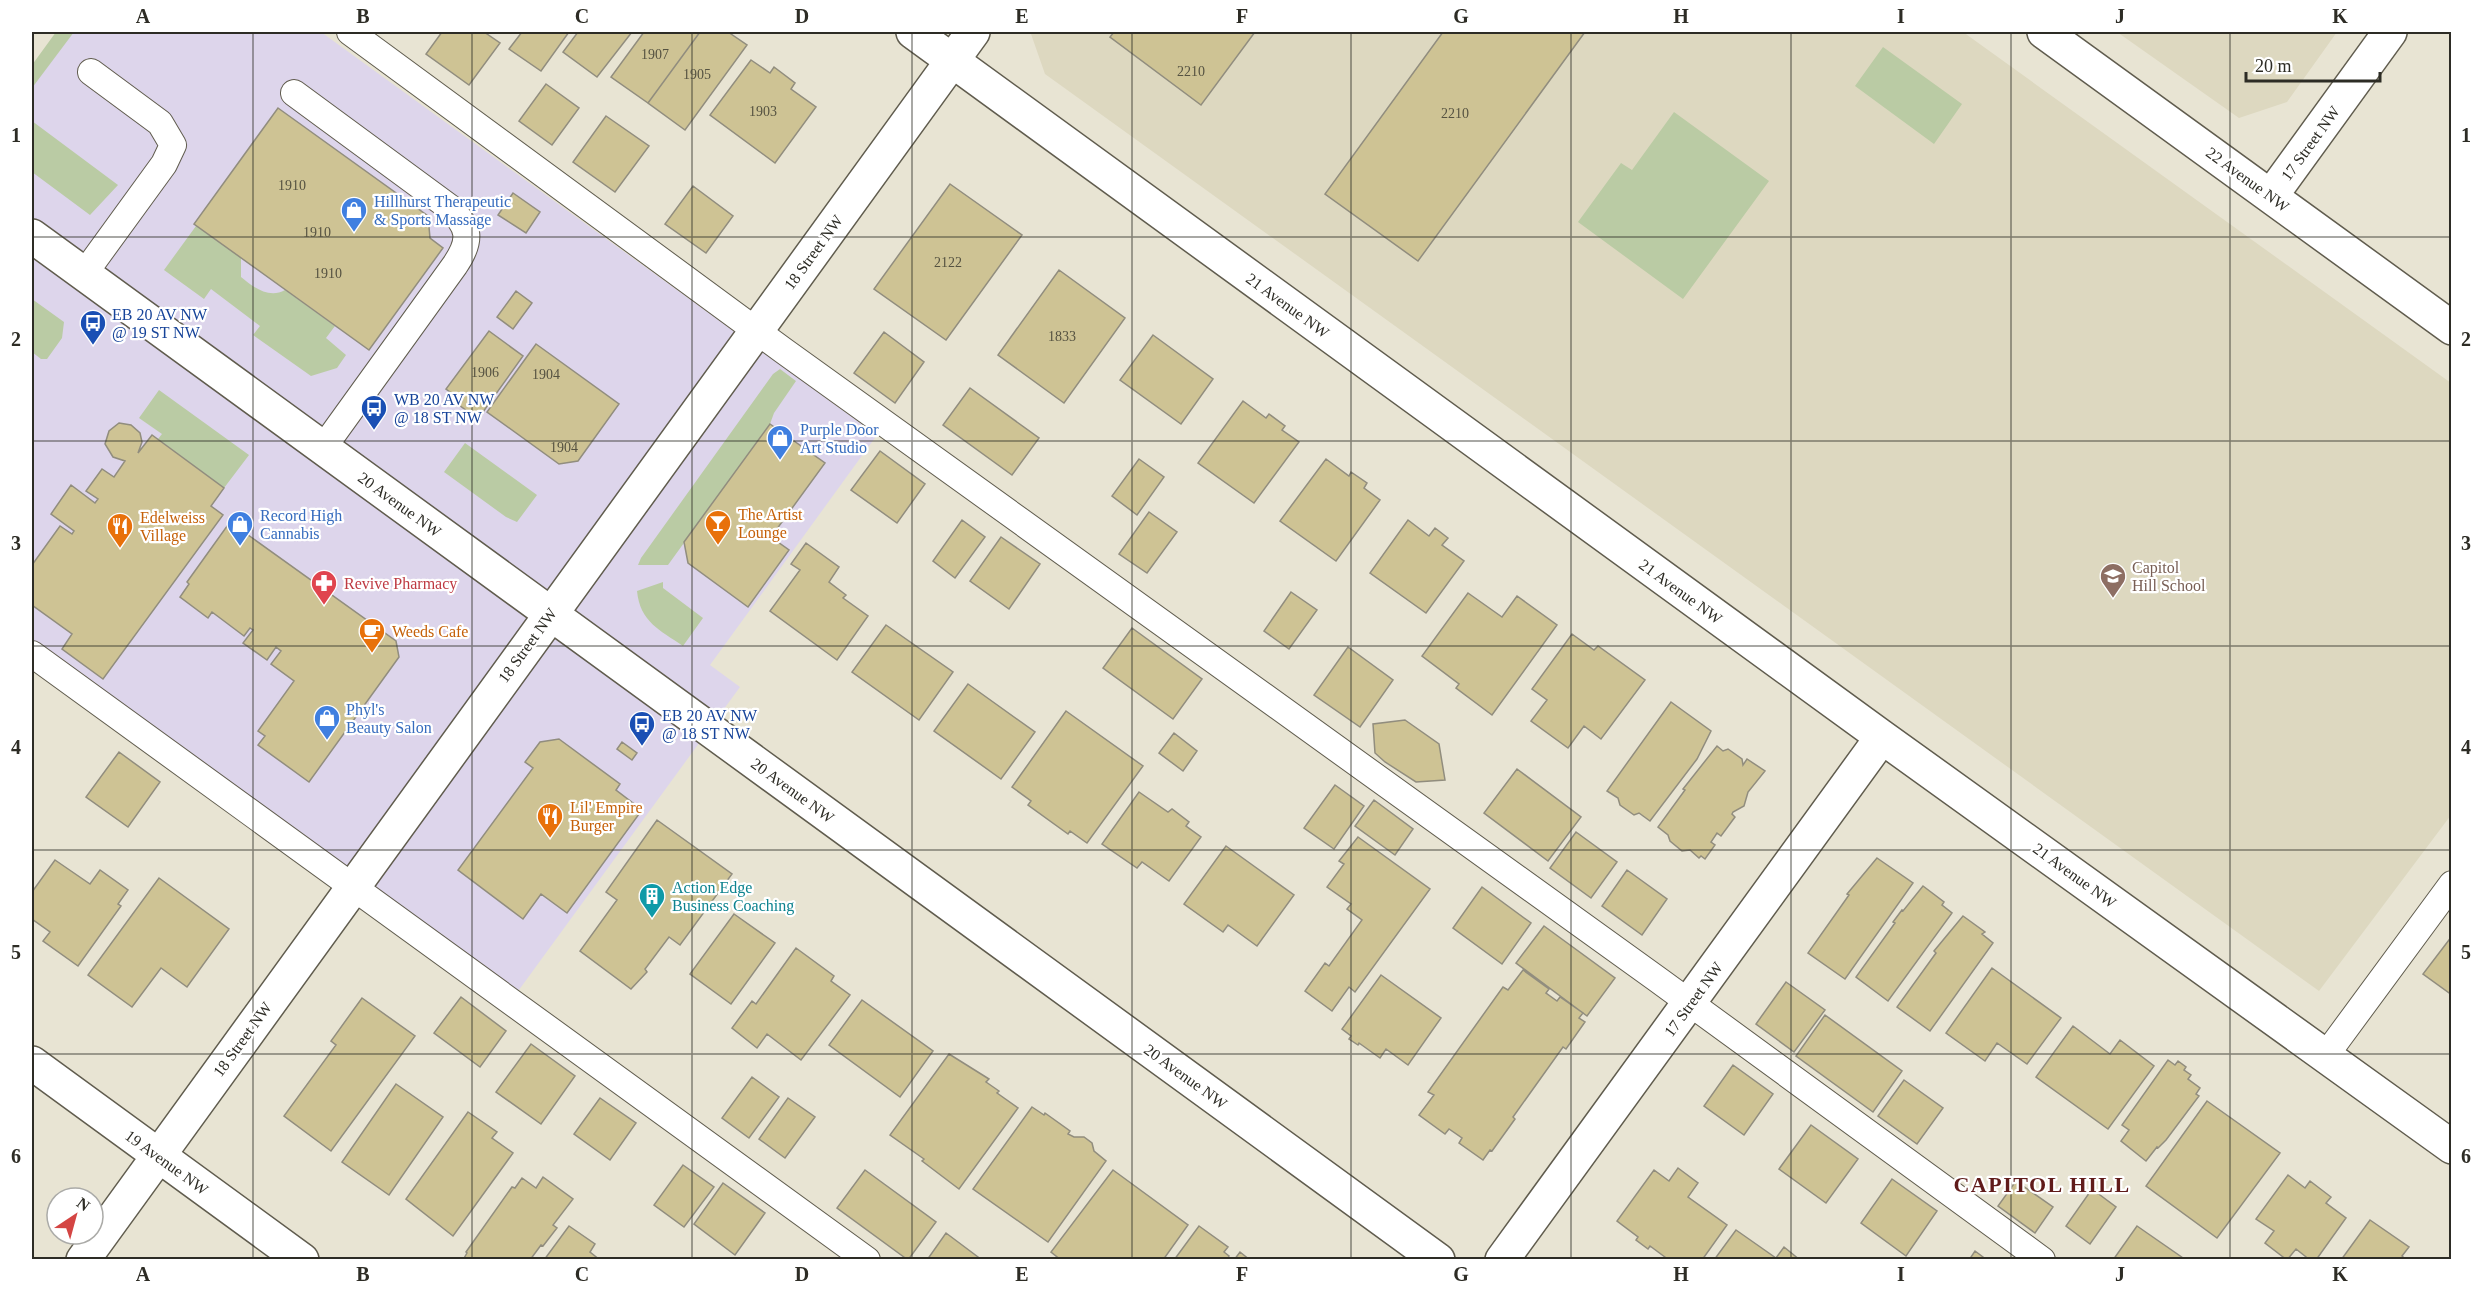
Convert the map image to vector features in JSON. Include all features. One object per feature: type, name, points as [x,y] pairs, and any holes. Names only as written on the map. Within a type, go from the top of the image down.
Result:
[{"type":"street","name":"21 Avenue NW","points":[[913,32],[1882,737],[2451,1147]]},
{"type":"street","name":"18 Street NW","points":[[83,1260],[973,32]]},
{"type":"street","name":"22 Avenue NW","points":[[2044,32],[2451,328]]},
{"type":"street","name":"17 Street NW","points":[[2271,196],[2391,32]]},
{"type":"street","name":"20 Avenue NW","points":[[32,236],[1438,1260]]},
{"type":"street","name":"17 Street NW","points":[[1502,1260],[1691,1003],[1882,737]]},
{"type":"street","name":"19 Avenue NW","points":[[32,1063],[302,1260]]},
{"type":"lane","points":[[350,32],[756,330],[1691,1003],[2042,1260]]},
{"type":"lane","points":[[84,274],[165,164],[173,145],[160,123],[91,72]]},
{"type":"lane","points":[[294,93],[448,207],[463,221],[467,236],[464,251],[455,265],[323,448]]},
{"type":"lane","points":[[32,654],[867,1260]]},
{"type":"lane","points":[[2326,1055],[2451,884]]},
{"type":"shaded area","points":[[65,32],[321,32],[877,435],[710,665],[740,687],[516,994],[32,642],[32,77]]},
{"type":"shaded area","name":"Capitol Hill School","points":[[1033,32],[1963,32],[2451,383],[2451,815],[2319,991],[1045,74],[1031,34]]},
{"type":"shaded area","points":[[2117,32],[2337,32],[2287,102],[2239,118]]},
{"type":"green space","points":[[56,32],[74,32],[32,88],[32,65]]},
{"type":"green space","points":[[1883,47],[1962,104],[1934,144],[1855,86]]},
{"type":"green space","points":[[1674,112],[1769,181],[1683,299],[1578,222],[1621,163],[1632,170]]},
{"type":"green space","points":[[32,121],[118,185],[90,215],[32,172]]},
{"type":"green space","points":[[196,226],[241,257],[241,277],[251,285],[262,291],[273,293],[285,290],[335,326],[326,338],[346,355],[337,368],[311,376],[253,335],[260,326],[211,289],[204,299],[164,270]]},
{"type":"green space","points":[[32,299],[64,322],[62,338],[47,359],[41,359],[32,352]]},
{"type":"green space","points":[[780,369],[796,381],[774,413],[770,424],[668,565],[638,565],[773,374]]},
{"type":"green space","points":[[159,390],[249,455],[224,488],[158,439],[162,434],[139,418]]},
{"type":"green space","points":[[465,443],[537,495],[517,522],[506,517],[444,472]]},
{"type":"green space","points":[[663,582],[663,588],[703,618],[683,646],[652,624],[639,602],[637,591]]},
{"type":"building","points":[[442,32],[484,32],[500,43],[469,85],[426,54]]},
{"type":"building","points":[[522,32],[569,32],[541,71],[509,49]]},
{"type":"building","points":[[578,32],[632,32],[597,77],[563,52]]},
{"type":"building","points":[[644,32],[700,32],[648,103],[611,77]]},
{"type":"building","points":[[700,32],[728,32],[747,45],[685,130],[648,103]]},
{"type":"building","points":[[1114,32],[1255,32],[1201,105],[1110,37]]},
{"type":"building","points":[[1443,32],[1585,32],[1418,261],[1325,194]]},
{"type":"building","points":[[751,60],[770,73],[774,67],[795,83],[791,89],[816,107],[775,163],[710,115]]},
{"type":"building","points":[[546,84],[579,108],[552,145],[519,121]]},
{"type":"building","points":[[278,108],[428,216],[430,238],[443,248],[369,350],[194,224]]},
{"type":"building","points":[[606,116],[649,146],[615,192],[573,162]]},
{"type":"building","points":[[950,184],[1022,235],[946,340],[874,289]]},
{"type":"building","points":[[693,186],[733,216],[706,253],[665,224]]},
{"type":"building","points":[[513,193],[540,212],[526,233],[498,215]]},
{"type":"building","points":[[1059,270],[1125,318],[1064,403],[998,355]]},
{"type":"building","points":[[516,291],[532,303],[513,329],[497,317]]},
{"type":"building","points":[[489,331],[523,356],[478,419],[459,405],[462,401],[446,389]]},
{"type":"building","points":[[884,332],[924,362],[895,403],[854,373]]},
{"type":"building","points":[[1153,335],[1213,379],[1181,424],[1120,380]]},
{"type":"building","points":[[536,344],[619,404],[578,461],[559,464],[487,412]]},
{"type":"building","points":[[970,388],[1039,438],[1012,475],[943,425]]},
{"type":"building","points":[[1243,401],[1266,418],[1269,414],[1285,426],[1282,430],[1299,442],[1254,503],[1198,463]]},
{"type":"building","name":"Edelweiss Village","points":[[119,423],[131,425],[140,433],[142,442],[138,453],[152,435],[224,488],[211,506],[223,515],[103,679],[62,649],[72,634],[32,605],[32,565],[60,526],[72,534],[74,531],[51,514],[71,485],[95,503],[98,499],[86,491],[102,469],[114,477],[125,461],[113,457],[105,444],[109,431]]},
{"type":"building","points":[[770,424],[825,463],[771,537],[789,550],[748,607],[688,563],[684,542]]},
{"type":"building","points":[[880,451],[925,484],[897,523],[851,490]]},
{"type":"building","points":[[1139,459],[1164,477],[1137,515],[1112,496]]},
{"type":"building","points":[[1326,459],[1349,476],[1351,472],[1367,483],[1364,488],[1380,500],[1336,561],[1280,521]]},
{"type":"building","points":[[1149,512],[1177,532],[1147,573],[1119,554]]},
{"type":"building","points":[[962,520],[985,537],[955,578],[933,561]]},
{"type":"building","points":[[1408,520],[1429,536],[1435,528],[1448,538],[1442,545],[1464,561],[1426,613],[1370,573]]},
{"type":"building","points":[[230,522],[396,641],[399,657],[309,782],[258,745],[265,736],[258,731],[294,681],[271,664],[281,651],[276,647],[267,660],[243,643],[253,630],[250,628],[244,636],[212,612],[208,618],[180,597],[189,584],[187,582]]},
{"type":"building","points":[[1001,537],[1040,564],[1009,609],[970,581]]},
{"type":"building","points":[[806,543],[839,567],[829,582],[846,595],[843,598],[868,616],[837,660],[770,611],[800,570],[791,564]]},
{"type":"building","points":[[1291,592],[1317,610],[1289,649],[1264,631]]},
{"type":"building","points":[[1468,593],[1502,617],[1517,596],[1557,625],[1492,715],[1456,688],[1459,684],[1422,656]]},
{"type":"building","points":[[886,625],[953,672],[919,720],[852,672]]},
{"type":"building","points":[[1132,628],[1202,679],[1173,719],[1103,668]]},
{"type":"building","points":[[1572,634],[1594,650],[1598,646],[1645,680],[1601,739],[1584,726],[1568,748],[1531,721],[1547,700],[1532,689]]},
{"type":"building","points":[[1348,647],[1393,680],[1360,727],[1314,695]]},
{"type":"building","points":[[968,684],[1035,732],[1001,779],[934,731]]},
{"type":"building","points":[[1671,702],[1711,731],[1697,759],[1650,821],[1639,813],[1634,815],[1620,805],[1618,798],[1607,791]]},
{"type":"building","points":[[1066,711],[1143,766],[1087,843],[1070,831],[1068,834],[1028,805],[1031,801],[1012,787]]},
{"type":"building","points":[[1405,720],[1439,744],[1445,780],[1416,782],[1375,753],[1373,724]]},
{"type":"building","points":[[1174,733],[1197,751],[1183,771],[1159,753]]},
{"type":"building","name":"Lil' Empire Burger","points":[[559,739],[620,784],[616,790],[642,810],[567,913],[541,894],[523,919],[458,870],[533,768],[525,762],[540,742]]},
{"type":"building","points":[[622,742],[637,753],[632,760],[617,749]]},
{"type":"building","points":[[1717,746],[1723,751],[1728,749],[1742,759],[1743,765],[1747,759],[1765,771],[1748,792],[1744,806],[1733,812],[1735,817],[1721,836],[1717,833],[1711,842],[1715,845],[1705,859],[1701,856],[1699,858],[1690,850],[1682,851],[1658,827],[1685,790],[1683,789]]},
{"type":"building","points":[[119,752],[160,782],[128,827],[86,797]]},
{"type":"building","points":[[1517,769],[1581,817],[1548,861],[1484,813]]},
{"type":"building","points":[[1335,785],[1364,806],[1334,849],[1304,828]]},
{"type":"building","points":[[1139,792],[1168,812],[1172,809],[1189,822],[1186,826],[1201,837],[1169,881],[1142,862],[1137,868],[1102,844]]},
{"type":"building","points":[[1374,800],[1413,829],[1395,855],[1355,826]]},
{"type":"building","name":"Action Edge Business Coaching","points":[[657,820],[732,874],[680,945],[669,937],[645,969],[647,972],[631,989],[580,951],[617,900],[606,892]]},
{"type":"building","points":[[1576,832],[1617,862],[1591,898],[1550,868]]},
{"type":"building","points":[[1358,837],[1430,889],[1355,992],[1349,987],[1332,1011],[1305,991],[1325,963],[1329,966],[1362,920],[1347,909],[1351,904],[1327,887],[1344,864],[1339,861]]},
{"type":"building","points":[[1226,846],[1294,895],[1257,946],[1228,925],[1223,932],[1184,904]]},
{"type":"building","points":[[1877,858],[1913,883],[1845,979],[1808,953],[1849,895],[1847,894]]},
{"type":"building","points":[[55,860],[90,884],[100,870],[128,890],[118,904],[121,906],[78,966],[43,941],[50,932],[32,919],[32,892]]},
{"type":"building","points":[[1627,870],[1667,899],[1642,935],[1602,906]]},
{"type":"building","points":[[159,878],[229,929],[187,987],[161,968],[132,1007],[88,975]]},
{"type":"building","points":[[1923,886],[1944,902],[1942,905],[1952,913],[1888,1001],[1856,977],[1895,923],[1893,922]]},
{"type":"building","points":[[1482,887],[1531,923],[1502,964],[1453,928]]},
{"type":"building","points":[[734,914],[775,943],[731,1004],[690,974]]},
{"type":"building","points":[[1963,916],[1985,932],[1982,934],[1993,943],[1930,1031],[1897,1007],[1936,953],[1934,951]]},
{"type":"building","points":[[1544,926],[1615,978],[1587,1016],[1516,963]]},
{"type":"building","points":[[2452,936],[2452,995],[2423,974]]},
{"type":"building","points":[[796,948],[834,976],[831,981],[850,995],[801,1060],[767,1034],[757,1048],[732,1028],[752,1001],[756,1004]]},
{"type":"building","points":[[1992,968],[2061,1018],[2027,1064],[1997,1043],[1985,1061],[1946,1033]]},
{"type":"building","points":[[1523,970],[1549,989],[1546,993],[1557,1001],[1560,997],[1583,1013],[1579,1018],[1585,1022],[1566,1049],[1563,1047],[1513,1117],[1515,1119],[1483,1160],[1459,1143],[1462,1138],[1449,1129],[1445,1134],[1419,1115],[1434,1095],[1428,1092],[1503,987],[1508,990]]},
{"type":"building","points":[[1381,975],[1441,1018],[1408,1065],[1386,1049],[1380,1058],[1359,1043],[1358,1045],[1349,1039],[1351,1036],[1342,1029]]},
{"type":"building","points":[[1786,982],[1825,1010],[1794,1052],[1756,1024]]},
{"type":"building","points":[[461,997],[506,1031],[480,1067],[434,1033]]},
{"type":"building","points":[[362,998],[415,1036],[331,1151],[284,1116],[336,1045],[331,1041]]},
{"type":"building","points":[[862,1000],[933,1051],[900,1097],[829,1045]]},
{"type":"building","points":[[1825,1015],[1902,1071],[1873,1112],[1796,1056]]},
{"type":"building","points":[[2073,1026],[2110,1054],[2120,1040],[2154,1066],[2108,1129],[2036,1077]]},
{"type":"building","points":[[531,1044],[575,1076],[541,1124],[496,1092]]},
{"type":"building","points":[[949,1054],[989,1079],[986,1082],[999,1091],[997,1093],[1018,1108],[959,1189],[922,1161],[924,1159],[890,1135]]},
{"type":"building","points":[[2168,1060],[2175,1065],[2178,1061],[2186,1067],[2184,1070],[2191,1075],[2188,1079],[2200,1088],[2196,1094],[2199,1096],[2166,1140],[2146,1161],[2121,1141],[2129,1130],[2122,1125]]},
{"type":"building","points":[[1733,1065],[1773,1094],[1744,1135],[1704,1106]]},
{"type":"building","points":[[752,1077],[779,1097],[749,1138],[722,1118]]},
{"type":"building","points":[[1904,1080],[1943,1108],[1917,1144],[1878,1116]]},
{"type":"building","points":[[396,1084],[443,1117],[389,1195],[342,1162]]},
{"type":"building","points":[[600,1098],[636,1123],[610,1160],[574,1134]]},
{"type":"building","points":[[788,1098],[815,1117],[785,1158],[759,1139]]},
{"type":"building","points":[[2207,1101],[2280,1153],[2217,1238],[2146,1186]]},
{"type":"building","points":[[1032,1107],[1044,1115],[1045,1113],[1070,1131],[1068,1134],[1074,1137],[1084,1137],[1092,1143],[1094,1151],[1106,1161],[1048,1242],[973,1189]]},
{"type":"building","points":[[468,1112],[497,1132],[492,1138],[513,1153],[453,1236],[406,1199]]},
{"type":"building","points":[[1811,1125],[1858,1159],[1826,1203],[1779,1169]]},
{"type":"building","points":[[683,1165],[714,1187],[684,1227],[654,1205]]},
{"type":"building","points":[[1678,1168],[1698,1183],[1688,1197],[1727,1225],[1702,1260],[1669,1260],[1650,1246],[1648,1249],[1636,1240],[1638,1237],[1617,1221],[1654,1170],[1669,1181]]},
{"type":"building","points":[[865,1170],[936,1222],[908,1260],[837,1208]]},
{"type":"building","points":[[1113,1170],[1188,1225],[1163,1260],[1061,1260],[1051,1252]]},
{"type":"building","points":[[2288,1175],[2305,1188],[2310,1181],[2331,1197],[2326,1203],[2346,1218],[2316,1260],[2310,1260],[2296,1249],[2287,1260],[2265,1243],[2274,1231],[2256,1219]]},
{"type":"building","points":[[543,1177],[573,1199],[553,1225],[557,1228],[530,1260],[463,1260],[466,1252],[512,1187],[515,1188],[522,1178],[536,1188]]},
{"type":"building","points":[[1892,1179],[1937,1211],[1906,1256],[1861,1223]]},
{"type":"building","points":[[2016,1181],[2053,1207],[2035,1233],[1998,1206]]},
{"type":"building","points":[[723,1183],[765,1213],[735,1255],[694,1224]]},
{"type":"building","points":[[2092,1189],[2116,1207],[2090,1244],[2066,1226]]},
{"type":"building","points":[[2370,1220],[2409,1247],[2402,1256],[2406,1260],[2341,1260]]},
{"type":"building","points":[[569,1226],[595,1244],[590,1252],[600,1260],[544,1260]]},
{"type":"building","points":[[1199,1226],[1228,1247],[1224,1252],[1229,1256],[1227,1260],[1174,1260]]},
{"type":"building","points":[[2137,1226],[2183,1258],[2182,1260],[2113,1260]]},
{"type":"building","points":[[1736,1230],[1776,1258],[1784,1247],[1800,1260],[1714,1260]]},
{"type":"building","points":[[946,1233],[982,1260],[927,1260]]},
{"type":"building","points":[[1975,1251],[1987,1260],[1969,1260]]},
{"type":"building","points":[[1240,1252],[1250,1260],[1234,1260]]},
{"type":"place","name":"Hillhurst Therapeutic & Sports Massage","points":[[354,233]]},
{"type":"place","name":"EB 20 AV NW @ 19 ST NW","points":[[93,346]]},
{"type":"place","name":"WB 20 AV NW @ 18 ST NW","points":[[374,431]]},
{"type":"place","name":"Purple Door Art Studio","points":[[780,461]]},
{"type":"place","name":"The Artist Lounge","points":[[718,546]]},
{"type":"place","name":"Record High Cannabis","points":[[240,547]]},
{"type":"place","name":"Edelweiss Village","points":[[120,549]]},
{"type":"place","name":"Capitol Hill School","points":[[2113,599]]},
{"type":"place","name":"Revive Pharmacy","points":[[324,606]]},
{"type":"place","name":"Weeds Cafe","points":[[372,654]]},
{"type":"place","name":"Phyl's Beauty Salon","points":[[327,741]]},
{"type":"place","name":"EB 20 AV NW @ 18 ST NW","points":[[642,747]]},
{"type":"place","name":"Lil' Empire Burger","points":[[550,839]]},
{"type":"place","name":"Action Edge Business Coaching","points":[[652,919]]},
{"type":"district","name":"CAPITOL HILL","points":[[2042,1184]]}]
